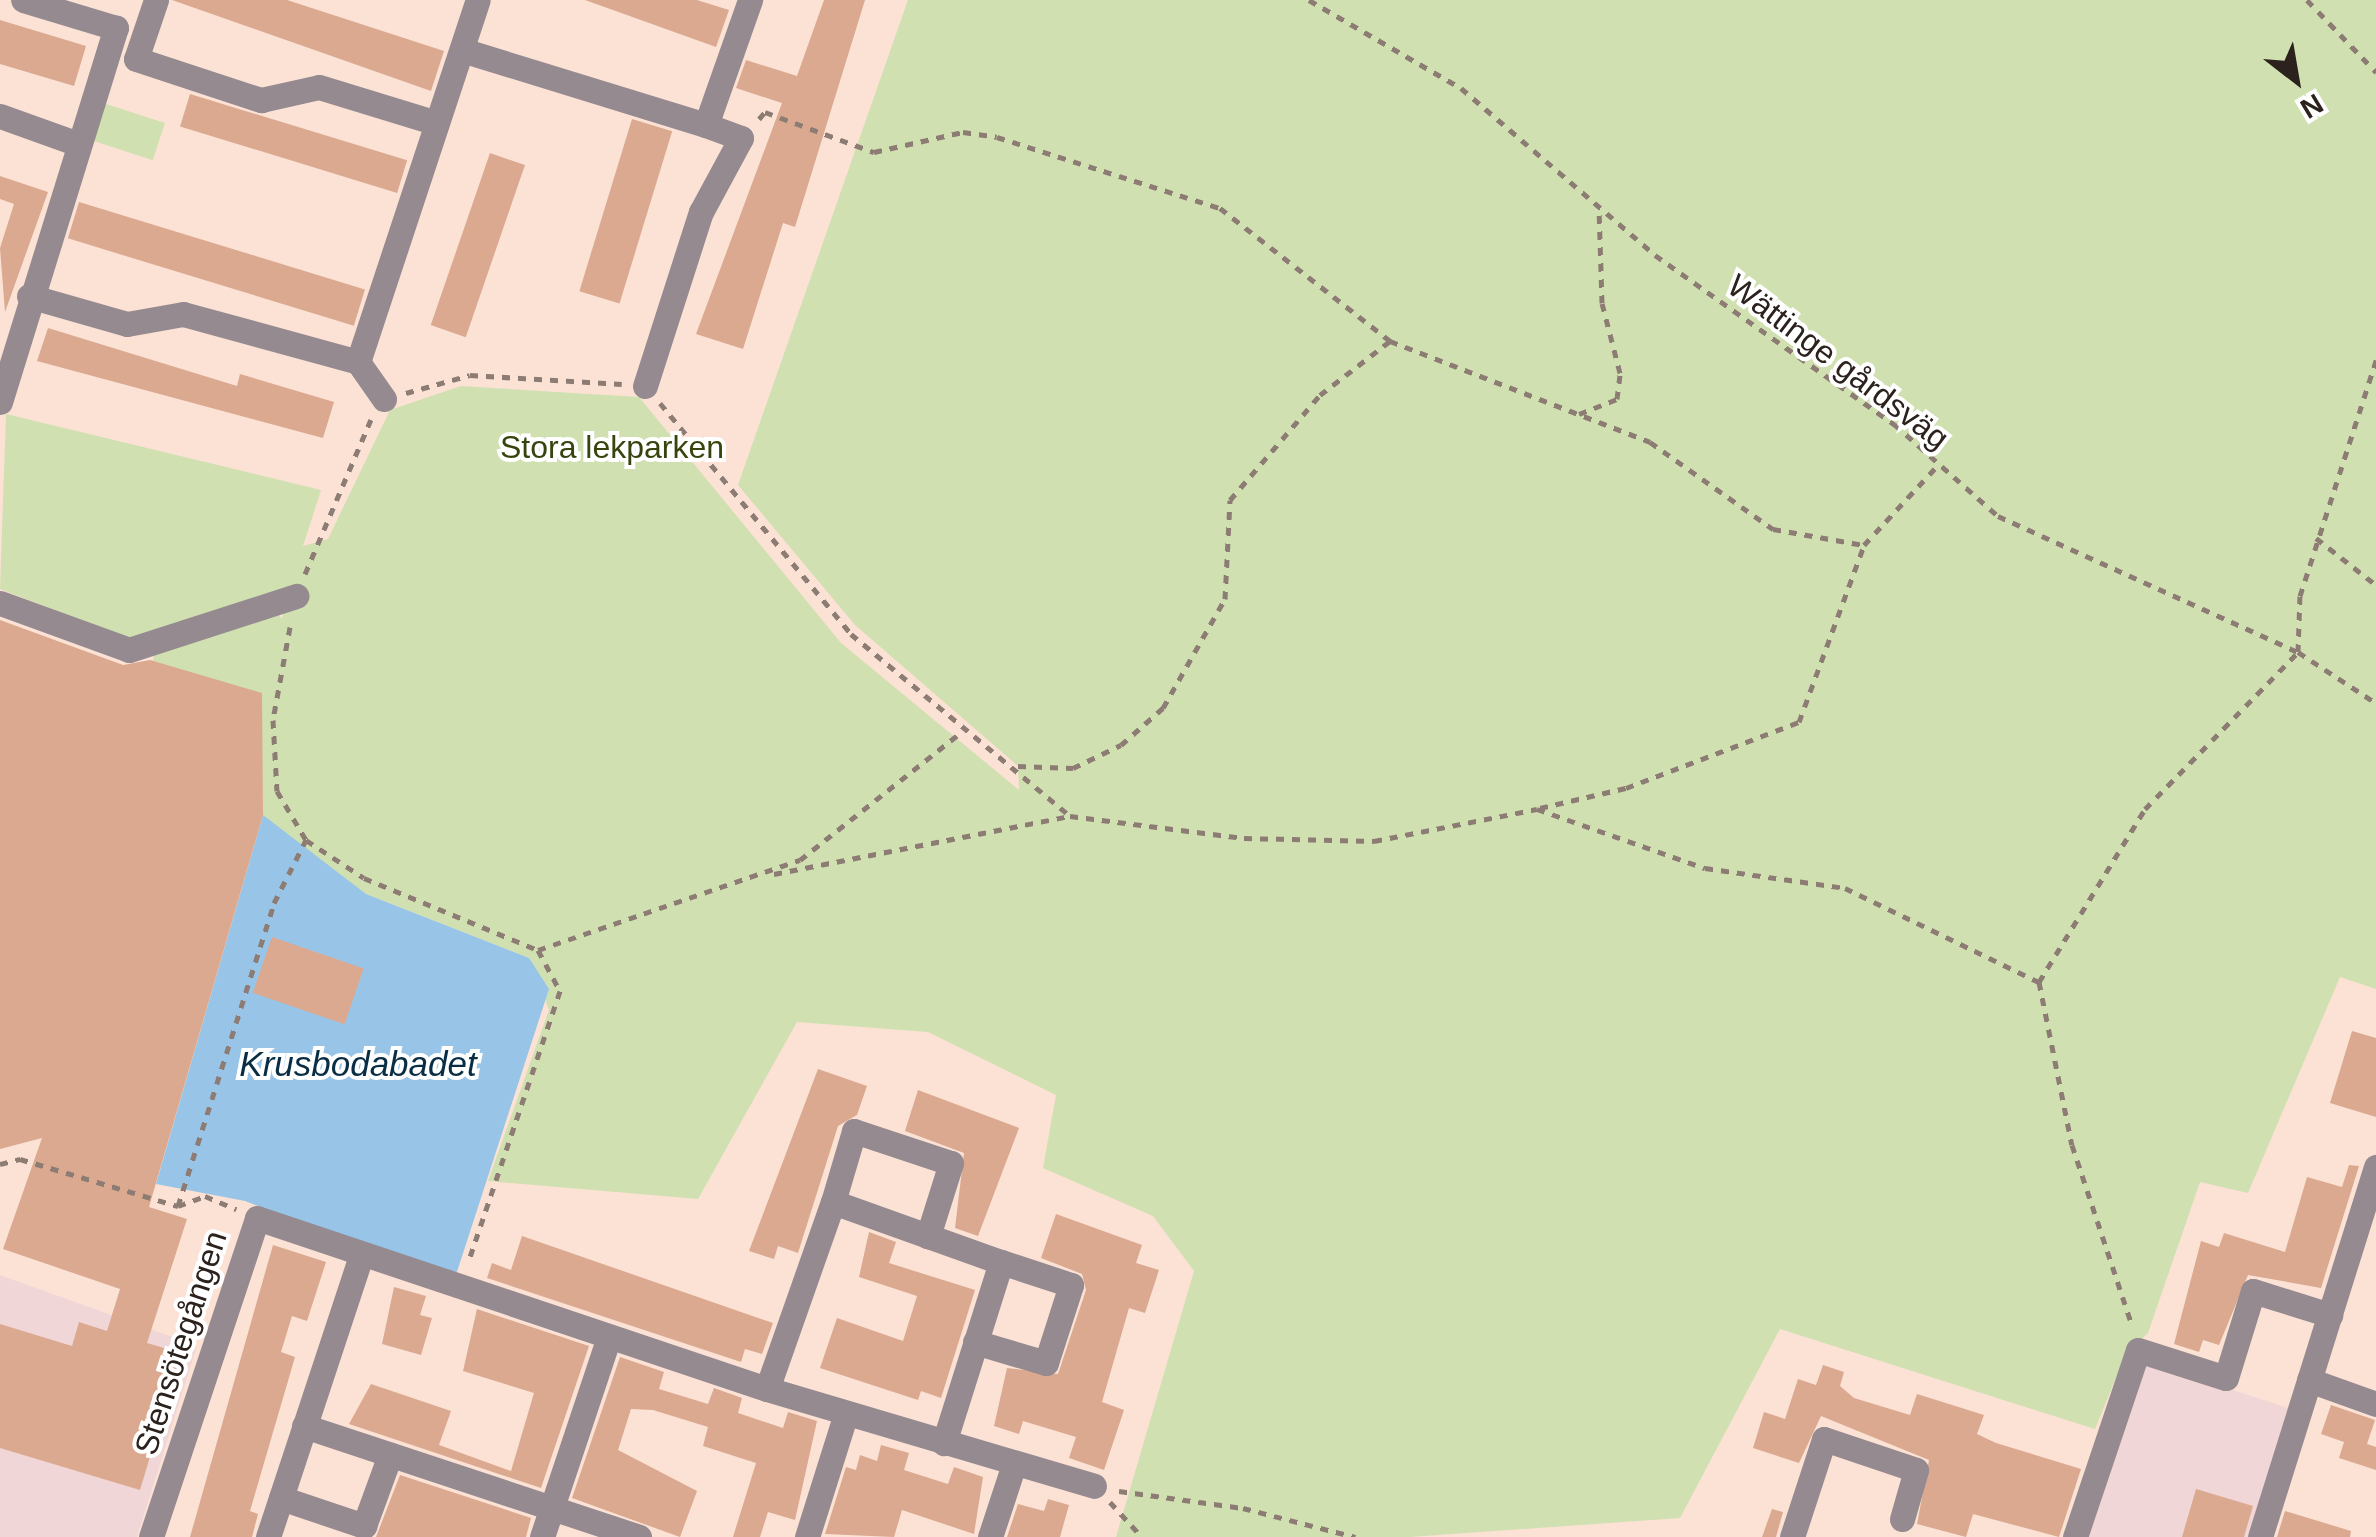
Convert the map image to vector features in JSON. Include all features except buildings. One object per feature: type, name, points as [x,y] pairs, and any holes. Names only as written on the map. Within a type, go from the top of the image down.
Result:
[{"type":"lane","points":[[0,402],[29,296],[116,28],[22,0]]},
{"type":"lane","points":[[136,59],[156,0]]},
{"type":"lane","points":[[358,362],[478,0]]},
{"type":"lane","points":[[706,126],[750,0]]},
{"type":"lane","points":[[109,50],[261,100],[320,87],[437,123]]},
{"type":"lane","points":[[462,50],[741,138],[702,212],[646,386]]},
{"type":"lane","points":[[0,116],[78,144]]},
{"type":"lane","points":[[29,296],[127,324],[183,314],[358,362],[384,399]]},
{"type":"lane","points":[[0,602],[129,650],[296,596]]},
{"type":"lane","points":[[767,1389],[854,1131],[951,1164],[928,1236]]},
{"type":"lane","points":[[2260,1537],[2371,1199],[2376,1167]]},
{"type":"lane","points":[[832,1202],[1072,1285],[1046,1363],[976,1342]]},
{"type":"lane","name":"Stensötegången","points":[[152,1537],[257,1218],[457,1289],[767,1389],[1094,1486]]},
{"type":"lane","points":[[268,1537],[361,1255]]},
{"type":"lane","points":[[944,1443],[1001,1262]]},
{"type":"lane","points":[[2075,1537],[2138,1350],[2226,1378],[2253,1291],[2330,1315]]},
{"type":"lane","points":[[542,1537],[608,1338]]},
{"type":"lane","points":[[2309,1380],[2376,1404]]},
{"type":"lane","points":[[806,1537],[846,1413]]},
{"type":"lane","points":[[304,1426],[639,1537]]},
{"type":"lane","points":[[1792,1537],[1824,1439],[1916,1470],[1902,1519]]},
{"type":"lane","points":[[281,1498],[364,1526],[390,1455]]},
{"type":"lane","points":[[990,1537],[1014,1464]]},
{"type":"path","name":"Wättinge gårdsväg","points":[[1309,0],[1461,88],[1599,206],[1938,464],[1998,516],[2054,547],[2298,652],[2376,703]]},
{"type":"path","points":[[2307,0],[2376,72]]},
{"type":"path","points":[[741,138],[765,112],[874,152],[964,132],[997,137],[1220,208],[1390,341],[1650,442],[1773,529],[1864,544]]},
{"type":"path","points":[[1578,415],[1617,399],[1599,206]]},
{"type":"path","points":[[1018,766],[1073,768],[1122,745],[1163,708],[1225,599],[1230,500],[1320,395],[1390,341]]},
{"type":"path","points":[[2138,1350],[2072,1145],[2040,982],[2145,809],[2298,652],[2316,538],[2375,363]]},
{"type":"path","points":[[457,1289],[560,991],[538,950],[364,878],[306,840],[277,791],[274,720],[296,596],[357,441],[384,399],[470,375],[646,386],[851,634],[960,733],[1070,816]]},
{"type":"path","points":[[762,877],[1070,816],[1374,841],[1626,788],[1798,722],[1864,544],[1938,464]]},
{"type":"path","points":[[2316,538],[2376,585]]},
{"type":"path","points":[[538,950],[762,877],[800,860],[960,733]]},
{"type":"path","points":[[1538,809],[1705,868],[1845,888],[2040,982]]},
{"type":"path","points":[[178,1206],[274,903],[306,840]]},
{"type":"path","points":[[0,1164],[20,1159],[178,1206],[205,1196],[257,1218]]},
{"type":"path","points":[[1094,1486],[1142,1537]]},
{"type":"path","points":[[1094,1486],[1244,1508],[1355,1537]]},
{"type":"shaded area","points":[[0,1275],[197,1346],[137,1537],[0,1537]]},
{"type":"shaded area","points":[[2147,1362],[2291,1409],[2248,1537],[2089,1537]]},
{"type":"green space","name":"Stora lekparken","points":[[908,0],[2376,0],[2376,989],[2340,977],[2248,1193],[2200,1182],[2148,1333],[2126,1353],[2095,1429],[1780,1329],[1680,1518],[1410,1537],[1116,1537],[1194,1271],[1153,1216],[1043,1168],[1056,1095],[928,1032],[797,1022],[698,1199],[488,1181],[549,1010],[529,958],[366,894],[300,850],[263,815],[260,724],[153,661],[154,652],[276,610],[282,619],[288,588],[133,640],[0,589],[6,414],[321,490],[303,546],[328,539],[390,410],[461,386],[639,397],[841,643],[1019,790],[1018,766],[855,625],[738,485]]},
{"type":"green space","points":[[103,103],[165,123],[153,160],[91,140]]},
{"type":"water","name":"Krusbodabadet","points":[[263,815],[366,894],[529,958],[549,989],[454,1281],[245,1201],[156,1184]]}]
